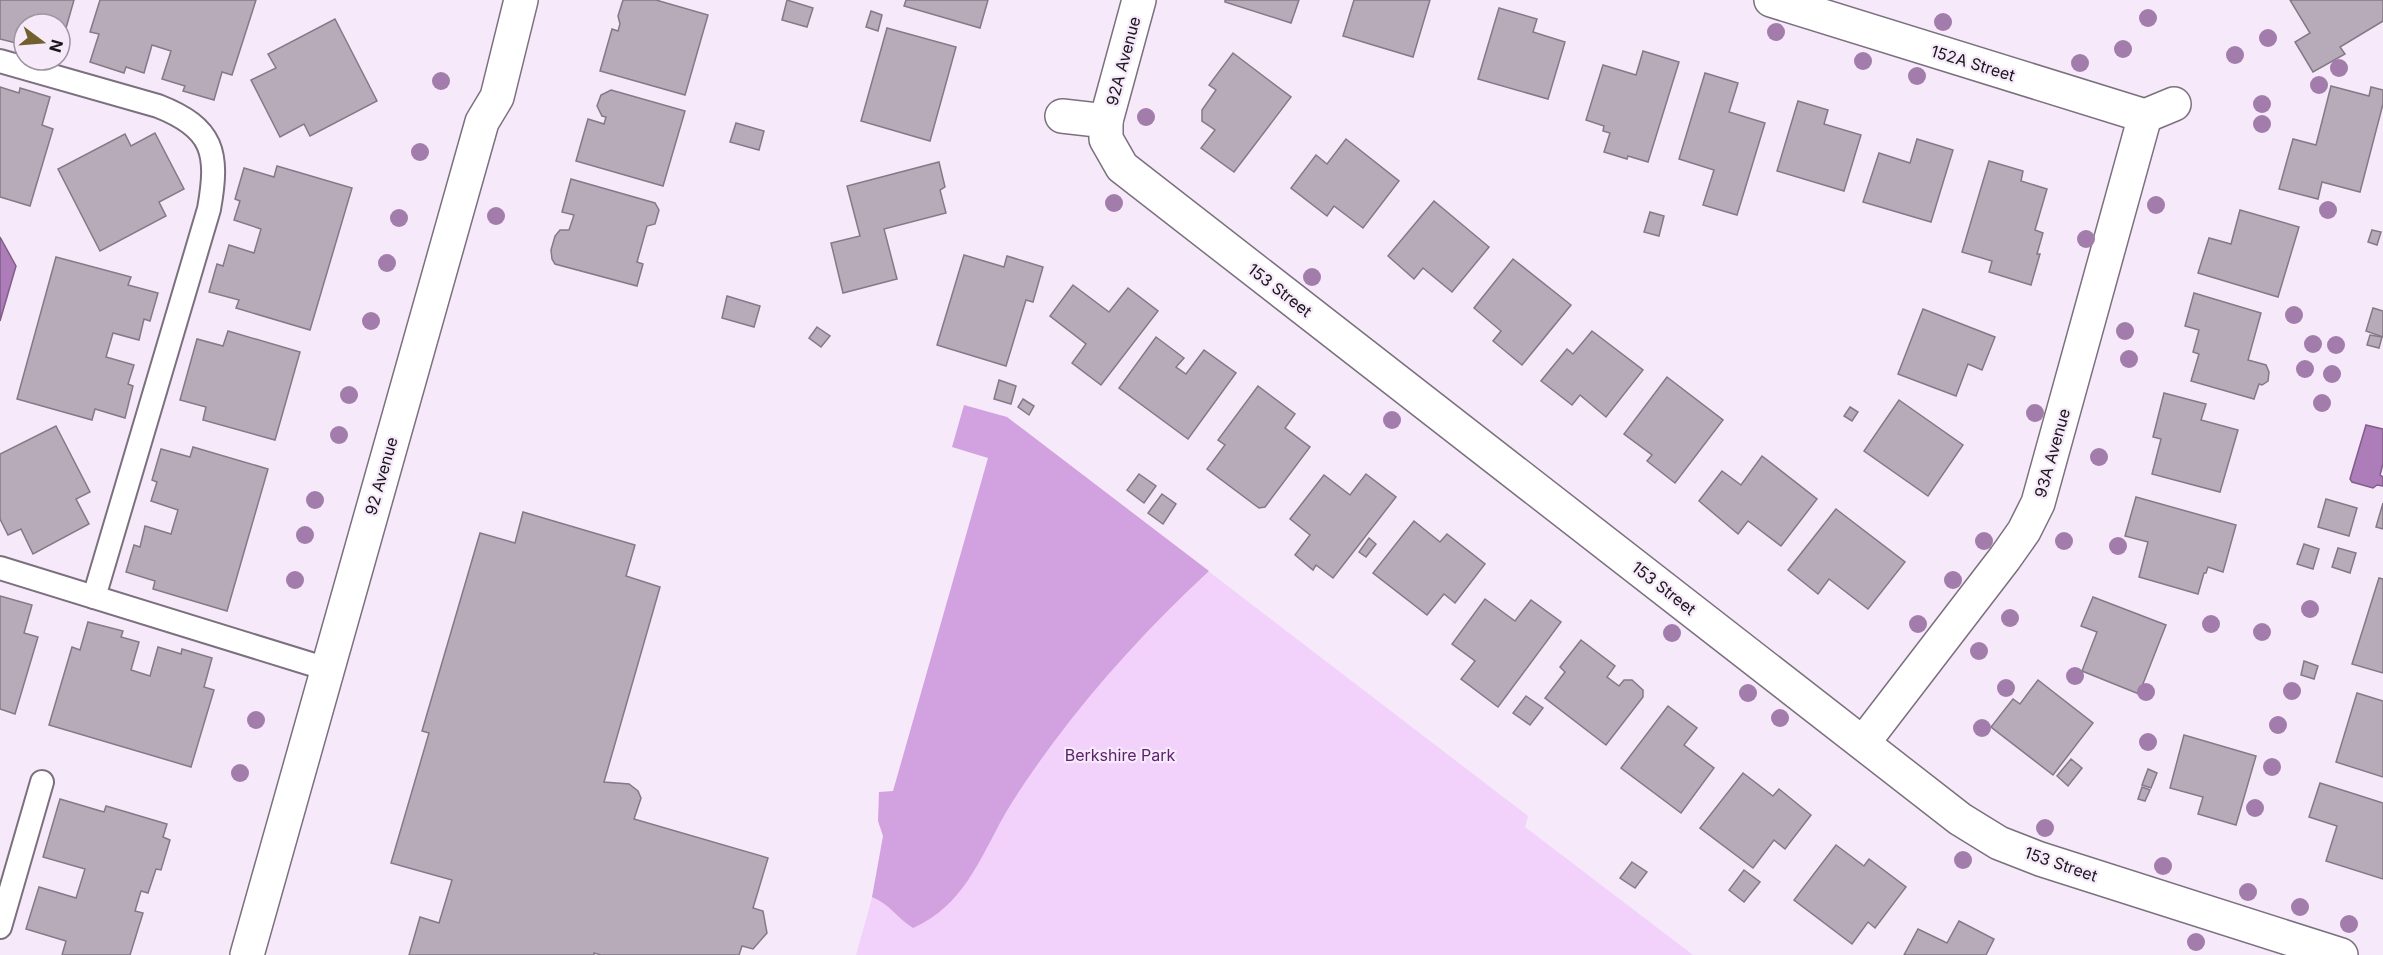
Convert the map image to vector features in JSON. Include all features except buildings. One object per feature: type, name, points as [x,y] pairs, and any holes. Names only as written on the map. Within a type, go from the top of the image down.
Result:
[{"type":"street","name":"92 Avenue","points":[[247,955],[482,122],[496,97],[521,0]]},
{"type":"street","name":"92A Avenue","points":[[1106,121],[1139,0]]},
{"type":"street","name":"152A Street","points":[[1771,0],[2160,110]]},
{"type":"street","name":"93A Avenue","points":[[1863,743],[2005,558],[2024,531],[2038,503],[2160,110]]},
{"type":"street","points":[[1062,116],[1106,121]]},
{"type":"street","name":"153 Street","points":[[1106,121],[1106,139],[1122,167],[1960,819],[1999,843],[2040,859],[2342,955]]},
{"type":"lane","points":[[0,62],[158,106],[177,114],[192,123],[203,134],[214,162],[214,184],[209,209],[94,597]]},
{"type":"lane","points":[[0,568],[327,669]]},
{"type":"lane","points":[[0,927],[42,782]]},
{"type":"green space","name":"Berkshire Park","points":[[1007,417],[1528,816],[1525,827],[1693,955],[856,955]]},
{"type":"shaded area","points":[[0,237],[16,266],[0,321]]},
{"type":"shaded area","points":[[964,405],[1007,417],[1209,571],[1127,654],[1071,720],[1016,796],[978,864],[958,894],[931,918],[913,928],[884,903],[872,897],[883,836],[878,821],[879,792],[893,791],[988,458],[952,447]]},
{"type":"shaded area","points":[[2366,425],[2383,429],[2383,464],[2380,475],[2383,477],[2383,486],[2377,485],[2373,488],[2352,482],[2350,479]]}]
